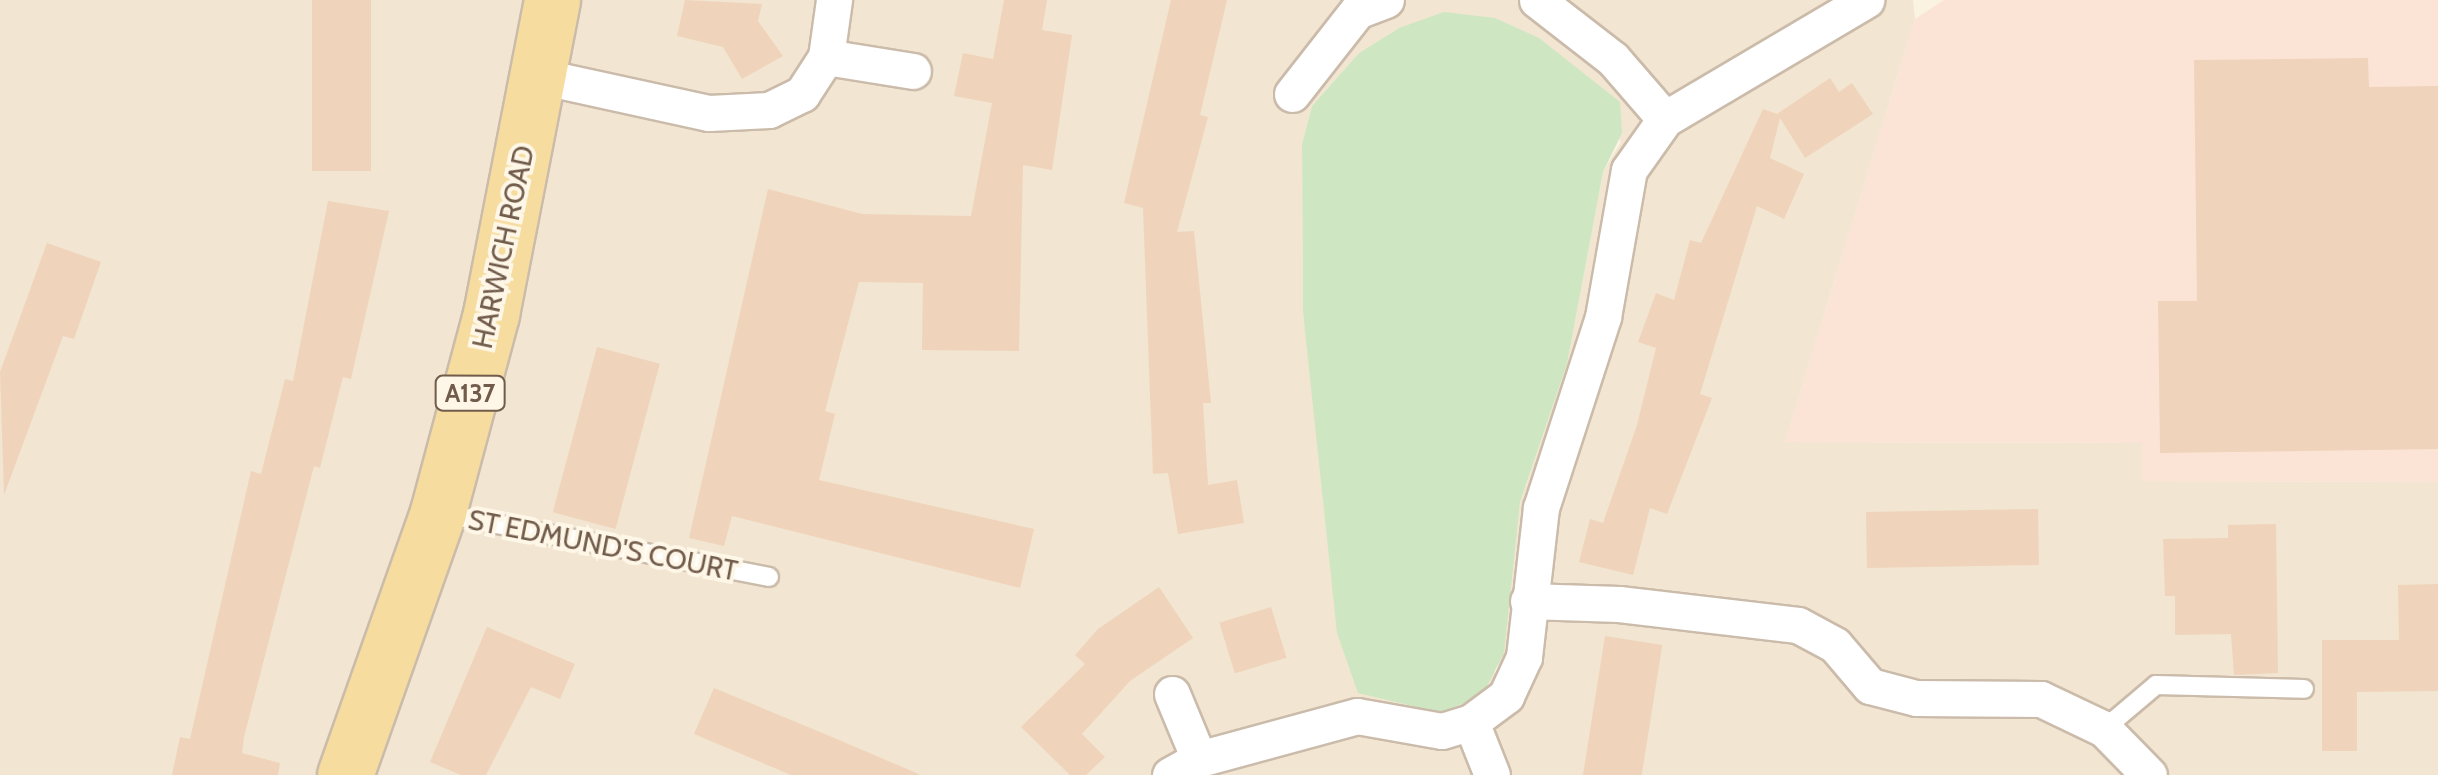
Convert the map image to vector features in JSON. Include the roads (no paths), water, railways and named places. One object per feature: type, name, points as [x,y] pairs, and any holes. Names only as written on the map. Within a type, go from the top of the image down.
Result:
[{"type":"main road","name":"HARWICH ROAD","points":[[346,775],[438,512],[491,314],[552,0]]},
{"type":"street","points":[[539,76],[710,112],[769,110],[802,94],[826,57],[834,0]]},
{"type":"street","points":[[1536,0],[1613,59],[1665,119]]},
{"type":"street","points":[[1172,694],[1184,767],[1357,716],[1442,731],[1471,722],[1506,696],[1524,657],[1541,508],[1603,317],[1630,170],[1665,119],[1866,0]]},
{"type":"street","points":[[1292,94],[1364,4]]},
{"type":"street","points":[[826,57],[913,71]]},
{"type":"street","points":[[1528,601],[1619,604],[1798,625],[1835,645],[1870,686],[1916,698],[2042,699],[2104,729],[2149,775]]},
{"type":"street","points":[[1471,722],[1492,775]]},
{"type":"lane","name":"ST EDMUND'S COURT","points":[[438,512],[769,578]]},
{"type":"lane","points":[[2104,729],[2156,685],[2304,689]]}]
